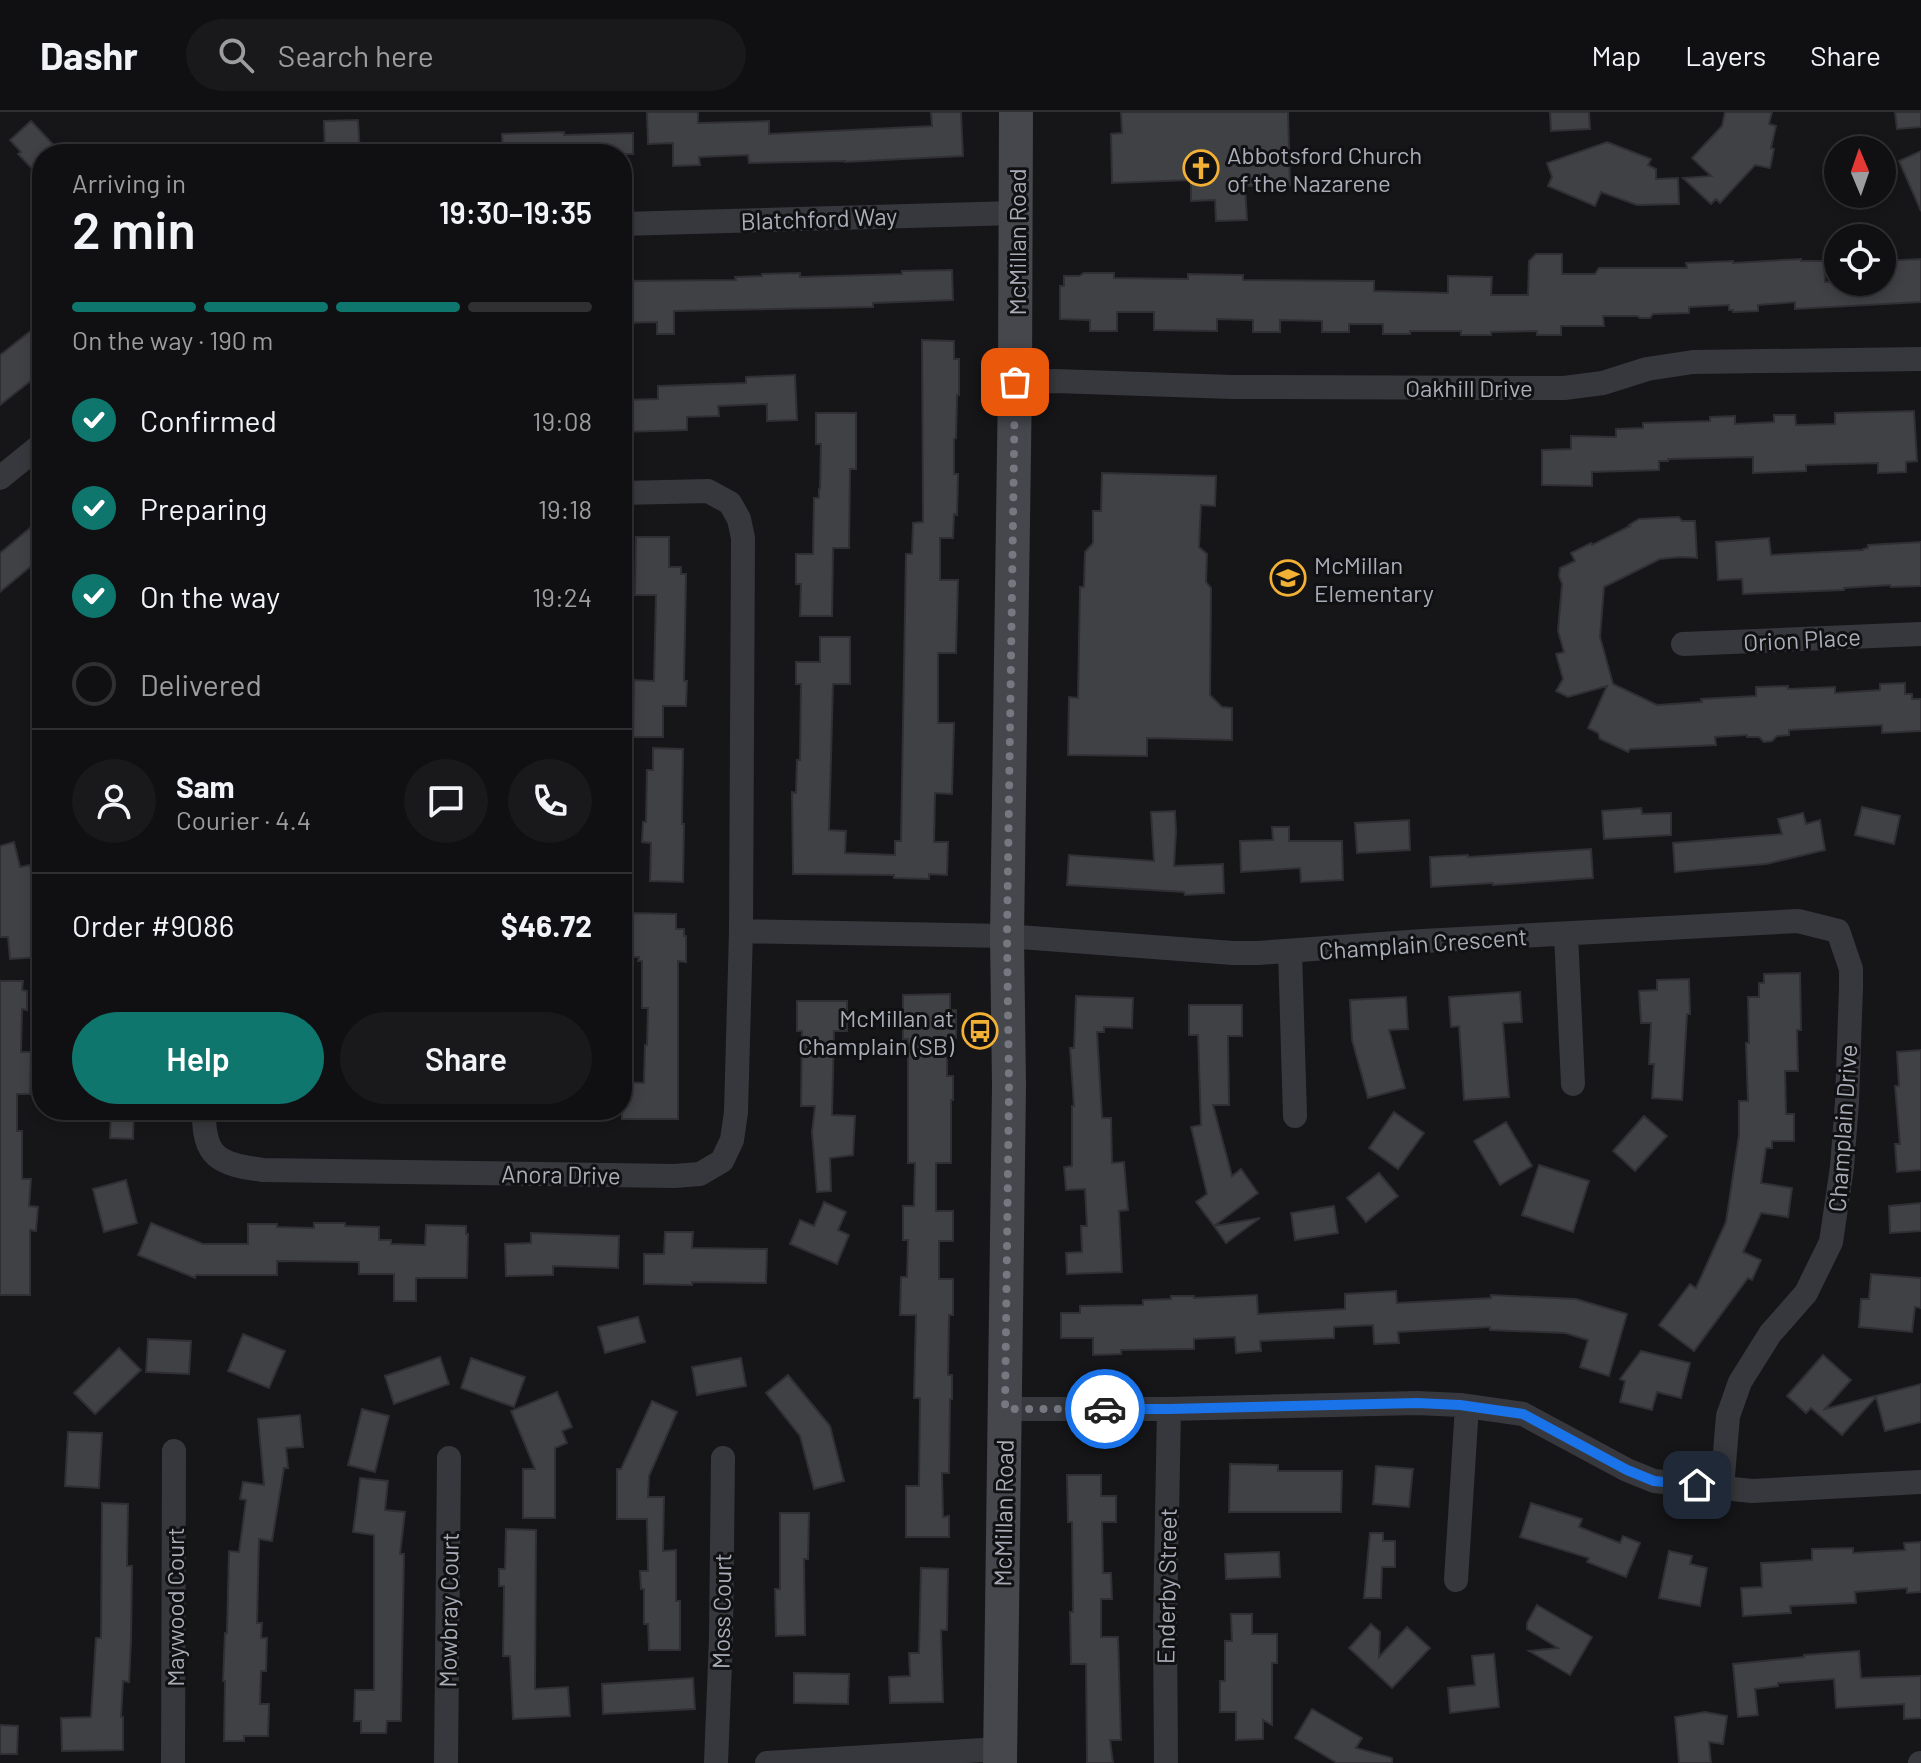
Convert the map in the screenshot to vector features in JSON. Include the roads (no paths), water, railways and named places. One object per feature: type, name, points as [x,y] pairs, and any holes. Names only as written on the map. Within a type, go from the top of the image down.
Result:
[{"type":"street","name":"McMillan Road","points":[[1000,1756],[1009,1086],[1007,936],[1016,112]]},
{"type":"street","name":"Blatchford Way","points":[[632,224],[1016,213]]},
{"type":"street","name":"Oakhill Drive","points":[[1015,382],[1232,387],[1564,388],[1603,383],[1647,369],[1693,362],[1921,359]]},
{"type":"street","points":[[0,478],[32,452]]},
{"type":"street","name":"Anora Drive","points":[[204,1120],[204,1133],[216,1157],[237,1167],[674,1176],[700,1174],[722,1161],[732,1140],[736,1112],[741,931],[743,538],[739,519],[730,503],[708,491],[632,493]]},
{"type":"street","name":"Orion Place","points":[[1683,644],[1921,634]]},
{"type":"street","name":"Champlain Crescent","points":[[1007,936],[1233,953],[1798,921],[1838,931]]},
{"type":"street","points":[[741,931],[1007,936]]},
{"type":"street","name":"Champlain Drive","points":[[1722,1488],[1728,1416],[1740,1382],[1770,1334],[1806,1293],[1831,1242],[1842,1167],[1851,987],[1851,969],[1838,931]]},
{"type":"street","points":[[1566,934],[1573,1084]]},
{"type":"street","points":[[1290,951],[1295,1116]]},
{"type":"street","points":[[1005,1409],[1417,1403],[1467,1406],[1523,1414],[1627,1470],[1654,1481],[1752,1491],[1921,1482]]},
{"type":"street","points":[[1456,1580],[1467,1406]]},
{"type":"street","name":"Enderby Street","points":[[1166,1763],[1169,1409]]},
{"type":"street","name":"Maywood Court","points":[[173,1763],[174,1451]]},
{"type":"street","name":"Mowbray Court","points":[[446,1763],[449,1458]]},
{"type":"street","name":"Moss Court","points":[[716,1763],[723,1458]]},
{"type":"street","points":[[767,1763],[1000,1756]]},
{"type":"place","name":"Abbotsford Church of the Nazarene","points":[[1201,168]]},
{"type":"place","name":"McMillan Elementary","points":[[1288,578]]},
{"type":"place","name":"McMillan at Champlain (SB)","points":[[980,1031]]}]
